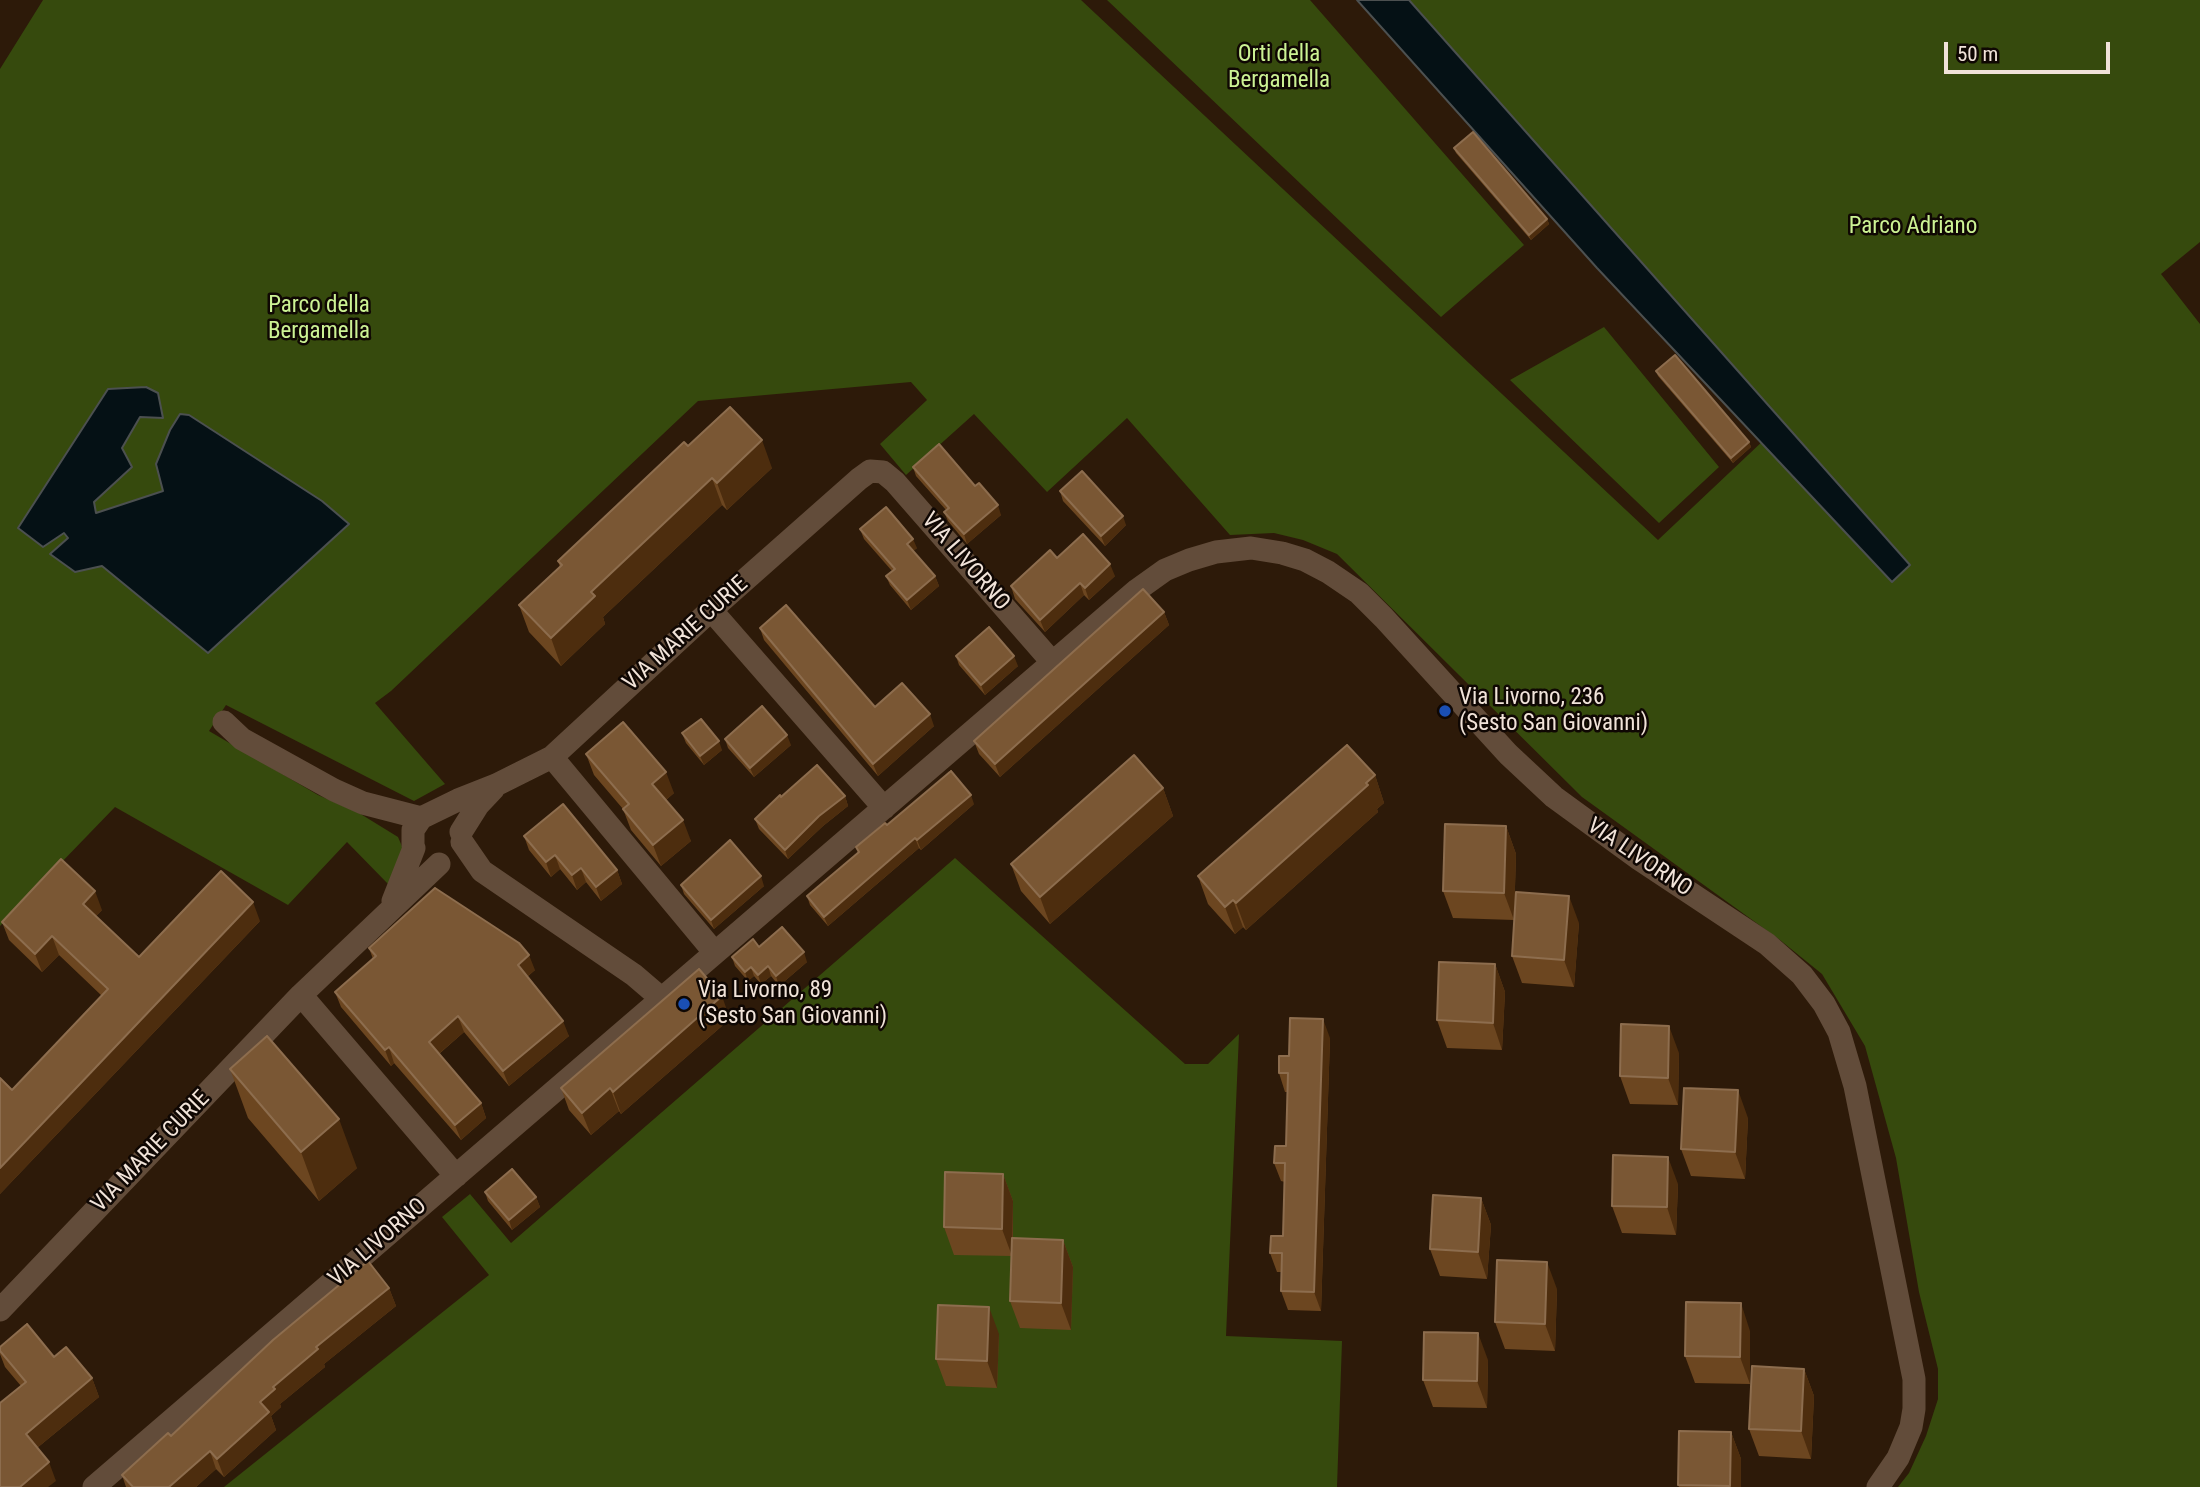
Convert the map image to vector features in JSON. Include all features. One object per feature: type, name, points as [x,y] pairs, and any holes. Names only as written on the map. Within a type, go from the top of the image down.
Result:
[{"type":"street","name":"VIA MARIE CURIE","points":[[426,816],[552,757],[711,610],[870,471]]},
{"type":"street","name":"VIA LIVORNO","points":[[870,471],[883,472],[895,482],[1053,663]]},
{"type":"street","name":"VIA LIVORNO","points":[[94,1487],[1144,585],[1177,564],[1216,552],[1251,548],[1305,560],[1328,572],[1372,605],[1508,754],[1555,797],[1639,859],[1753,934],[1793,967],[1824,1004],[1845,1049],[1855,1086],[1912,1366],[1914,1389],[1911,1427],[1898,1458],[1878,1487]]},
{"type":"street","points":[[711,610],[884,808]]},
{"type":"street","points":[[224,722],[242,739],[363,803],[400,829],[424,860],[482,871],[634,975],[662,999]]},
{"type":"street","points":[[552,757],[715,953]]},
{"type":"street","name":"VIA MARIE CURIE","points":[[461,837],[478,805],[496,785]]},
{"type":"street","points":[[363,803],[426,816],[438,813],[453,819],[482,871]]},
{"type":"street","points":[[413,847],[413,830],[426,816]]},
{"type":"street","points":[[441,863],[456,855],[461,837]]},
{"type":"street","name":"VIA MARIE CURIE","points":[[389,910],[413,847]]},
{"type":"street","name":"VIA MARIE CURIE","points":[[0,1310],[302,995],[441,863]]},
{"type":"street","points":[[302,995],[456,1176]]},
{"type":"green space","name":"Parco della Bergamella","points":[[43,0],[1081,0],[1658,540],[1783,422],[1409,0],[2200,0],[2200,242],[2161,274],[2200,324],[2200,1487],[1898,1487],[1909,1473],[1926,1436],[1938,1399],[1938,1369],[1919,1292],[1896,1158],[1865,1046],[1822,974],[1780,940],[1582,797],[1337,554],[1303,540],[1274,533],[1230,535],[1127,418],[1047,492],[974,414],[906,475],[880,444],[927,400],[911,382],[698,401],[391,691],[375,703],[445,784],[414,801],[226,705],[209,731],[318,795],[359,813],[398,837],[404,851],[389,885],[347,842],[288,905],[115,807],[0,926],[0,69]]},
{"type":"green space","name":"Orti della Bergamella","points":[[1107,0],[1310,0],[1524,245],[1441,317]]},
{"type":"green space","points":[[1604,327],[1719,467],[1659,523],[1510,380]]},
{"type":"green space","points":[[955,858],[1185,1064],[1208,1064],[1239,1034],[1226,1336],[1342,1341],[1337,1487],[224,1487],[489,1275],[442,1217],[470,1194],[511,1243]]},
{"type":"shaded area","points":[[1357,0],[1409,0],[1910,565],[1892,582],[1597,268]]},
{"type":"shaded area","points":[[146,387],[158,393],[163,418],[140,417],[122,448],[132,467],[94,502],[96,513],[163,491],[156,464],[180,414],[189,415],[322,501],[349,524],[208,653],[102,566],[75,572],[50,554],[68,538],[64,533],[43,547],[18,528],[108,389]]},
{"type":"building","points":[[1473,132],[1547,219],[1529,235],[1454,148]]},
{"type":"building","points":[[1675,355],[1749,442],[1731,458],[1656,371]]},
{"type":"building","points":[[730,407],[762,440],[717,483],[712,478],[591,592],[595,596],[551,638],[519,605],[562,565],[558,561],[684,442],[688,446]]},
{"type":"building","points":[[939,444],[975,486],[979,483],[998,505],[964,534],[944,512],[949,508],[913,467]]},
{"type":"building","points":[[1082,471],[1123,516],[1101,536],[1060,491]]},
{"type":"building","points":[[886,507],[913,539],[907,544],[935,576],[907,600],[886,576],[895,569],[860,529]]},
{"type":"building","points":[[1083,534],[1110,564],[1085,588],[1080,583],[1040,620],[1011,586],[1050,550],[1057,558]]},
{"type":"building","points":[[1143,589],[1164,612],[995,764],[974,741]]},
{"type":"building","points":[[786,605],[875,707],[902,683],[930,714],[873,764],[760,628]]},
{"type":"building","points":[[989,627],[1014,656],[981,685],[956,656]]},
{"type":"building","points":[[762,706],[787,735],[750,768],[725,739]]},
{"type":"building","points":[[701,719],[719,741],[700,756],[682,733]]},
{"type":"building","points":[[623,722],[666,772],[652,784],[683,820],[653,845],[623,809],[629,804],[586,754]]},
{"type":"building","points":[[1347,745],[1375,775],[1366,783],[1368,785],[1236,903],[1233,900],[1225,907],[1198,876]]},
{"type":"building","points":[[1134,755],[1163,788],[1040,897],[1011,864]]},
{"type":"building","points":[[817,765],[845,796],[819,816],[785,850],[755,819]]},
{"type":"building","points":[[951,771],[971,795],[917,840],[915,838],[824,917],[807,896],[859,852],[856,847],[885,823],[887,825]]},
{"type":"building","points":[[563,804],[617,870],[596,887],[581,868],[572,875],[555,855],[546,862],[524,836]]},
{"type":"building","points":[[1445,824],[1506,826],[1504,893],[1443,891]]},
{"type":"building","points":[[730,840],[761,876],[711,920],[681,885]]},
{"type":"building","points":[[61,859],[95,891],[83,904],[139,957],[221,871],[253,902],[0,1168],[0,1078],[12,1090],[108,989],[52,936],[35,954],[2,922]]},
{"type":"building","points":[[435,888],[519,943],[529,955],[518,965],[563,1021],[503,1071],[458,1016],[429,1042],[481,1103],[455,1125],[389,1047],[385,1050],[335,992],[376,956],[369,948]]},
{"type":"building","points":[[1516,892],[1569,896],[1564,960],[1512,956]]},
{"type":"building","points":[[782,927],[804,952],[776,976],[768,966],[758,975],[751,967],[745,972],[732,957],[753,939],[759,947]]},
{"type":"building","points":[[1439,962],[1495,964],[1493,1023],[1437,1020]]},
{"type":"building","points":[[699,969],[722,996],[613,1092],[610,1088],[582,1113],[561,1088]]},
{"type":"building","points":[[1290,1018],[1323,1019],[1314,1292],[1281,1291],[1282,1253],[1270,1253],[1271,1236],[1283,1236],[1285,1163],[1274,1163],[1275,1146],[1286,1146],[1288,1073],[1279,1073],[1279,1056],[1289,1056]]},
{"type":"building","points":[[1621,1024],[1669,1026],[1668,1078],[1620,1076]]},
{"type":"building","points":[[267,1036],[339,1119],[301,1152],[230,1069]]},
{"type":"building","points":[[1684,1088],[1738,1090],[1735,1152],[1681,1149]]},
{"type":"building","points":[[1613,1155],[1668,1157],[1667,1207],[1612,1206]]},
{"type":"building","points":[[512,1169],[536,1197],[509,1220],[485,1192]]},
{"type":"building","points":[[945,1172],[1003,1174],[1002,1229],[944,1227]]},
{"type":"building","points":[[1433,1195],[1481,1198],[1478,1252],[1430,1249]]},
{"type":"building","points":[[1012,1238],[1063,1240],[1061,1303],[1010,1301]]},
{"type":"building","points":[[1497,1260],[1547,1262],[1545,1324],[1495,1322]]},
{"type":"building","points":[[368,1261],[389,1288],[316,1347],[318,1349],[273,1387],[275,1389],[260,1402],[269,1412],[217,1459],[210,1451],[169,1487],[133,1487],[122,1475],[168,1433],[171,1436],[273,1340]]},
{"type":"building","points":[[1686,1302],[1741,1303],[1740,1357],[1685,1356]]},
{"type":"building","points":[[938,1305],[989,1307],[987,1361],[936,1359]]},
{"type":"building","points":[[27,1324],[54,1357],[66,1347],[92,1378],[26,1434],[49,1462],[20,1487],[0,1487],[0,1403],[26,1382],[0,1351],[0,1347]]},
{"type":"building","points":[[1424,1332],[1478,1333],[1477,1381],[1423,1380]]},
{"type":"building","points":[[1752,1366],[1804,1369],[1801,1431],[1749,1429]]},
{"type":"building","points":[[1679,1431],[1731,1432],[1730,1486],[1678,1485]]},
{"type":"place","name":"Via Livorno, 236 (Sesto San Giovanni)","points":[[1445,711]]},
{"type":"place","name":"Via Livorno, 89 (Sesto San Giovanni)","points":[[684,1004]]},
{"type":"park label","name":"Parco Adriano","points":[[1913,227]]}]
